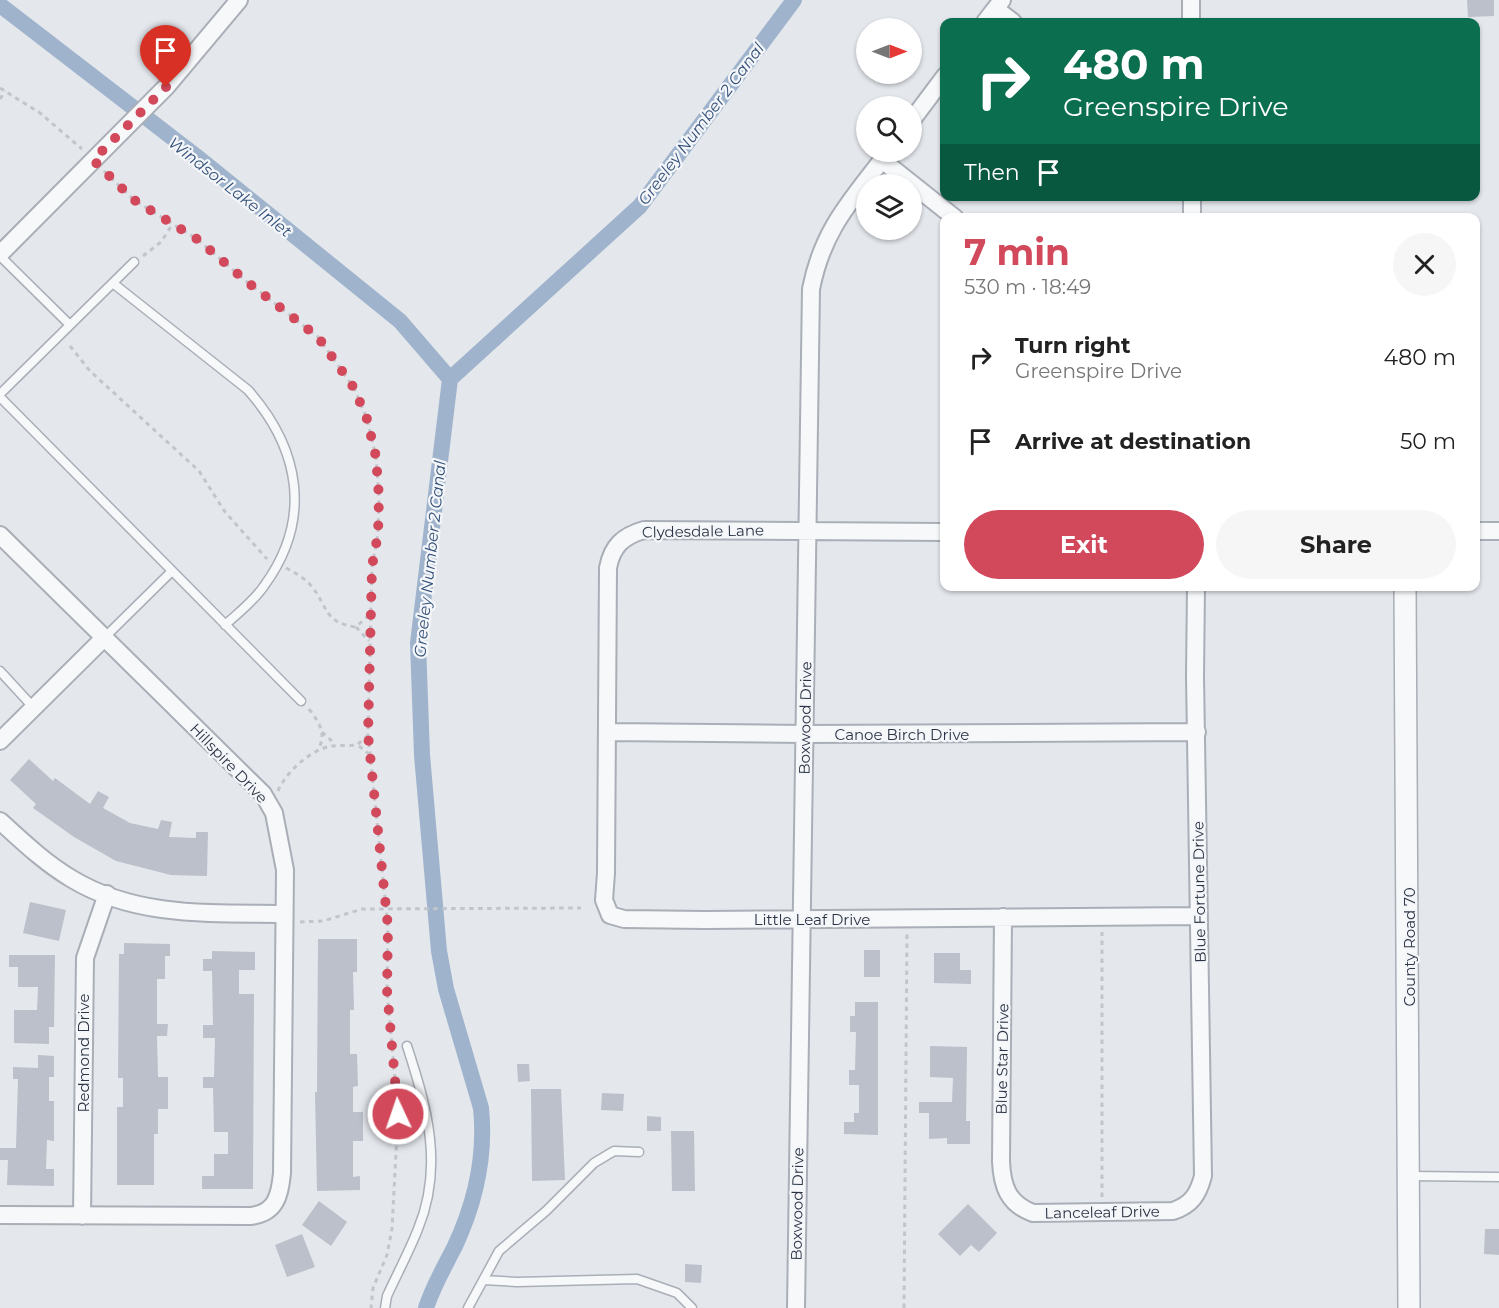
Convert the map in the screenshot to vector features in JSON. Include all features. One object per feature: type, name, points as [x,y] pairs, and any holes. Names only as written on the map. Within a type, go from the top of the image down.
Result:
[{"type":"street","points":[[0,255],[166,87],[239,0]]},
{"type":"street","points":[[1191,0],[1191,18]]},
{"type":"street","points":[[922,107],[940,83]]},
{"type":"street","name":"Boxwood Drive","points":[[796,1308],[811,290],[817,262],[826,238],[841,213],[880,162]]},
{"type":"street","points":[[892,162],[949,213]]},
{"type":"street","name":"Clydesdale Lane","points":[[608,732],[610,556],[627,535],[644,530],[940,532]]},
{"type":"street","points":[[1480,531],[1499,531]]},
{"type":"street","name":"Hillspire Drive","points":[[0,535],[262,794],[274,813],[285,870],[282,1173],[278,1198],[271,1209],[260,1215],[251,1216],[82,1216]]},
{"type":"street","name":"Blue Fortune Drive","points":[[1195,1197],[1203,1176],[1196,591]]},
{"type":"street","name":"County Road 70","points":[[1405,591],[1408,1308]]},
{"type":"street","points":[[0,741],[104,638]]},
{"type":"street","name":"Canoe Birch Drive","points":[[608,732],[804,734],[1197,732]]},
{"type":"street","name":"Little Leaf Drive","points":[[608,732],[604,900],[610,915],[624,919],[1199,916]]},
{"type":"street","points":[[0,821],[45,861],[74,880],[147,908],[182,913],[284,914]]},
{"type":"street","name":"Redmond Drive","points":[[82,1216],[85,958],[107,894]]},
{"type":"street","name":"Blue Star Drive","points":[[1003,918],[1000,1161],[1002,1181],[1010,1198]]},
{"type":"street","name":"Lanceleaf Drive","points":[[1010,1198],[1019,1208],[1033,1213],[1173,1211],[1186,1206],[1195,1197]]},
{"type":"street","points":[[0,1215],[82,1216]]},
{"type":"lane","points":[[0,255],[70,325]]},
{"type":"lane","points":[[134,262],[0,396],[301,701]]},
{"type":"lane","points":[[114,284],[248,390],[277,427],[292,468],[294,493],[290,531],[277,564],[264,587],[225,625]]},
{"type":"lane","points":[[104,638],[172,571]]},
{"type":"lane","points":[[0,671],[34,708]]},
{"type":"lane","points":[[385,1308],[391,1288],[418,1228],[432,1176],[429,1124],[424,1096],[407,1046]]},
{"type":"lane","points":[[468,1308],[499,1251],[546,1211],[594,1163],[614,1151],[639,1152]]},
{"type":"lane","points":[[1409,1176],[1499,1177]]},
{"type":"lane","points":[[484,1280],[637,1279],[677,1293],[692,1308]]},
{"type":"path","points":[[0,88],[67,134],[134,200],[197,239],[318,337],[354,388],[367,419],[376,457],[379,497],[370,614],[368,735],[386,909],[387,990],[396,1072],[398,1152],[392,1229],[387,1255],[373,1288],[371,1308]]},
{"type":"path","points":[[0,99],[5,92]]},
{"type":"path","points":[[134,262],[161,242],[172,225]]},
{"type":"path","points":[[69,346],[90,371],[199,471],[244,535],[267,559],[308,582],[330,617],[343,625],[356,627],[369,642]]},
{"type":"path","points":[[356,627],[370,614]]},
{"type":"path","points":[[301,701],[313,715],[322,732],[336,746]]},
{"type":"path","points":[[316,752],[321,745],[322,732]]},
{"type":"path","points":[[276,796],[281,784],[299,764],[316,752],[336,746],[357,745],[368,735]]},
{"type":"path","points":[[357,745],[370,755]]},
{"type":"path","points":[[300,922],[323,921],[362,909],[581,908]]},
{"type":"path","points":[[904,1308],[907,930]]},
{"type":"path","points":[[1102,930],[1102,1197]]},
{"type":"building","points":[[1467,0],[1494,0],[1494,16],[1468,17]]},
{"type":"building","points":[[29,759],[53,781],[55,778],[90,804],[98,791],[109,797],[103,808],[130,823],[158,829],[161,820],[172,822],[169,837],[196,838],[196,832],[208,832],[207,876],[171,875],[116,861],[74,837],[33,808],[36,804],[10,780]]},
{"type":"building","points":[[30,902],[66,910],[59,941],[23,933]]},
{"type":"building","points":[[318,939],[357,939],[357,972],[353,972],[354,1010],[350,1010],[350,1054],[357,1054],[358,1086],[353,1087],[353,1112],[363,1112],[363,1141],[353,1141],[353,1177],[360,1176],[360,1190],[317,1191],[315,1092],[317,1092]]},
{"type":"building","points":[[124,943],[170,944],[170,956],[165,956],[165,979],[157,979],[157,1024],[168,1024],[167,1036],[157,1036],[158,1077],[168,1077],[168,1109],[158,1109],[158,1134],[154,1134],[154,1185],[117,1185],[117,1107],[123,1107],[123,1078],[118,1078],[119,954],[124,954]]},
{"type":"building","points":[[864,950],[880,950],[880,977],[864,977]]},
{"type":"building","points":[[212,951],[255,952],[255,970],[239,970],[239,994],[254,994],[253,1189],[202,1189],[202,1176],[214,1176],[214,1154],[228,1154],[228,1132],[214,1132],[213,1088],[203,1088],[203,1077],[214,1077],[215,1038],[203,1038],[203,1025],[213,1025],[212,971],[203,971],[203,959],[212,959]]},
{"type":"building","points":[[934,953],[960,953],[960,970],[971,970],[971,984],[934,983]]},
{"type":"building","points":[[9,955],[55,955],[54,1027],[49,1027],[49,1044],[14,1043],[14,1010],[37,1010],[38,987],[18,987],[18,967],[9,967]]},
{"type":"building","points":[[855,1002],[878,1002],[878,1135],[844,1134],[844,1122],[854,1122],[854,1113],[859,1113],[859,1085],[849,1085],[849,1070],[855,1070],[856,1032],[850,1032],[850,1016],[855,1016]]},
{"type":"building","points":[[930,1046],[967,1047],[966,1121],[970,1121],[970,1144],[947,1144],[947,1138],[929,1139],[929,1113],[919,1113],[919,1102],[952,1102],[953,1078],[930,1077]]},
{"type":"building","points":[[38,1055],[54,1056],[54,1077],[49,1077],[49,1101],[54,1101],[54,1141],[47,1140],[46,1169],[54,1169],[54,1186],[7,1185],[8,1160],[0,1160],[0,1148],[16,1148],[18,1079],[13,1079],[13,1067],[38,1068]]},
{"type":"building","points":[[517,1064],[529,1064],[530,1081],[518,1082]]},
{"type":"building","points":[[531,1089],[561,1089],[565,1180],[532,1181]]},
{"type":"building","points":[[602,1093],[624,1094],[623,1111],[601,1110]]},
{"type":"building","points":[[647,1116],[661,1117],[661,1131],[647,1131]]},
{"type":"building","points":[[671,1131],[694,1131],[695,1191],[672,1191]]},
{"type":"building","points":[[319,1201],[347,1222],[331,1246],[302,1225]]},
{"type":"building","points":[[968,1204],[997,1233],[979,1252],[971,1245],[960,1256],[938,1234]]},
{"type":"building","points":[[1485,1229],[1499,1229],[1499,1255],[1484,1254]]},
{"type":"building","points":[[302,1234],[315,1267],[287,1277],[275,1245]]},
{"type":"building","points":[[685,1264],[702,1265],[701,1283],[685,1282]]},
{"type":"waterway","name":"Greeley Number 2 Canal","points":[[426,1308],[469,1212],[478,1178],[482,1144],[481,1108],[446,989],[439,951],[422,755],[418,643],[450,379],[640,206],[794,0]]},
{"type":"waterway","name":"Windsor Lake Inlet","points":[[0,5],[196,156],[400,321],[450,379]]},
{"type":"route","points":[[166,87],[93,160],[134,200],[197,239],[318,337],[354,388],[367,419],[376,457],[379,497],[378,534],[372,566],[368,735],[388,927],[387,990],[398,1114]]}]
